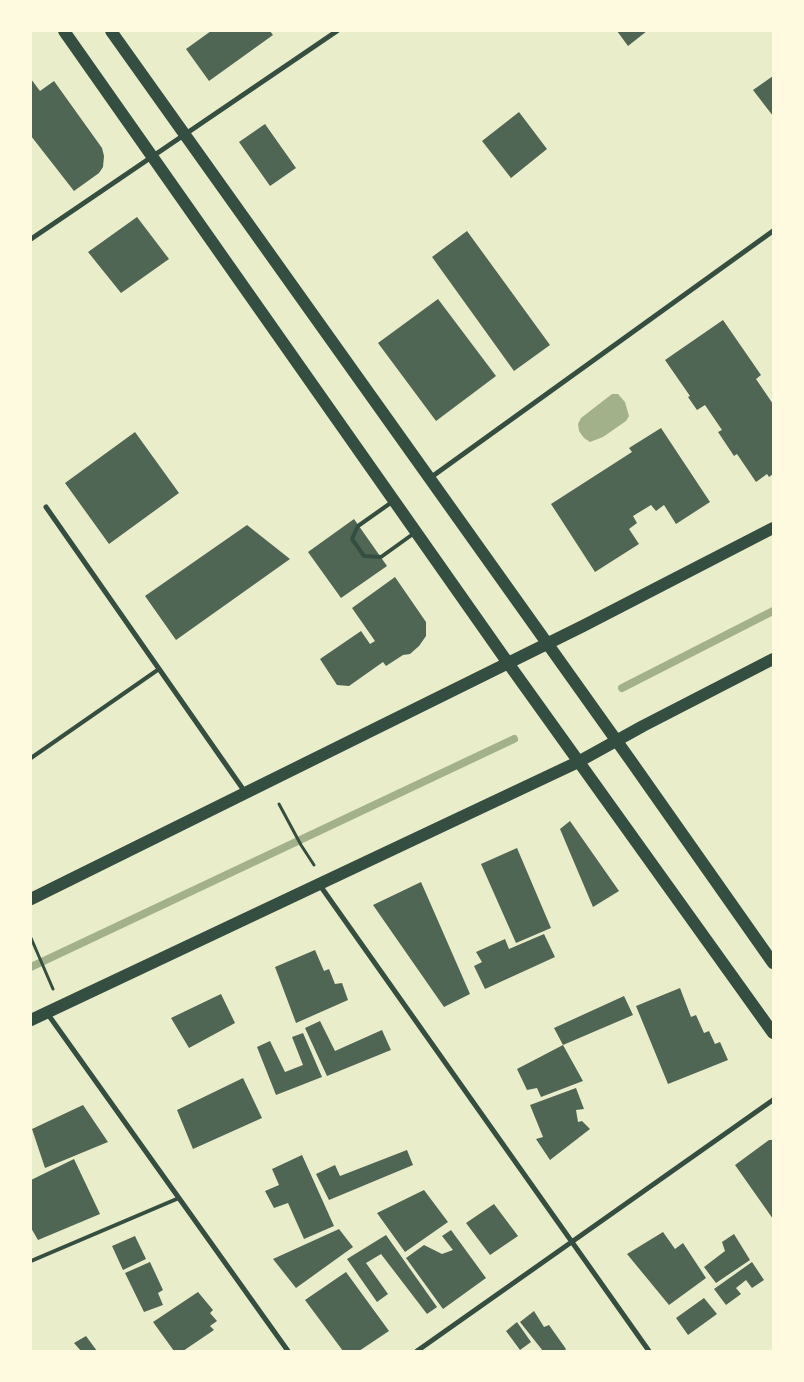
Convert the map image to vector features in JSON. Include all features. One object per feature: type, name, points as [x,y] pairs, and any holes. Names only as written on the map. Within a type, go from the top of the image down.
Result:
[{"type":"main road","points":[[64,31],[578,762],[773,1033]]},
{"type":"main road","points":[[111,31],[617,740],[773,963]]},
{"type":"main road","points":[[31,899],[548,644],[773,528]]},
{"type":"main road","points":[[31,1020],[578,762],[773,659]]},
{"type":"street","points":[[31,239],[337,31]]},
{"type":"street","points":[[430,478],[773,231]]},
{"type":"street","points":[[46,507],[245,793]]},
{"type":"street","points":[[319,884],[649,1351]]},
{"type":"street","points":[[47,1013],[288,1351]]},
{"type":"street","points":[[417,1351],[773,1100]]},
{"type":"lane","points":[[394,501],[358,526],[352,539],[364,556],[381,557],[416,532]]},
{"type":"lane","points":[[31,758],[159,668]]},
{"type":"lane","points":[[31,1261],[179,1198]]},
{"type":"path","points":[[279,804],[292,830],[314,865]]},
{"type":"path","points":[[31,938],[53,990]]},
{"type":"shaded area","points":[[612,394],[618,394],[625,402],[629,416],[626,421],[603,437],[590,442],[579,431],[578,424],[581,418]]},
{"type":"building","points":[[211,31],[270,31],[273,35],[209,81],[186,49]]},
{"type":"building","points":[[617,31],[647,31],[628,46]]},
{"type":"building","points":[[773,76],[773,116],[753,90]]},
{"type":"building","points":[[31,79],[40,91],[54,81],[102,148],[104,156],[103,167],[99,173],[74,191],[31,136]]},
{"type":"building","points":[[519,112],[547,149],[511,178],[482,141]]},
{"type":"building","points":[[265,124],[296,168],[270,186],[239,142]]},
{"type":"building","points":[[137,217],[169,259],[121,293],[88,252]]},
{"type":"building","points":[[467,231],[550,345],[514,371],[432,257]]},
{"type":"building","points":[[438,299],[496,376],[436,421],[378,343]]},
{"type":"building","points":[[723,320],[761,375],[756,379],[773,404],[773,474],[769,477],[767,474],[756,482],[737,454],[734,456],[718,432],[722,430],[705,405],[697,410],[688,397],[690,396],[665,360]]},
{"type":"building","points":[[661,428],[710,502],[676,524],[664,505],[656,511],[651,505],[633,516],[637,523],[629,529],[639,544],[595,572],[551,504],[632,452],[629,448]]},
{"type":"building","points":[[135,432],[179,493],[109,544],[65,483]]},
{"type":"building","points":[[354,519],[387,566],[341,598],[308,552]]},
{"type":"building","points":[[247,525],[290,559],[176,640],[145,596]]},
{"type":"building","points":[[395,577],[426,622],[426,636],[410,654],[403,655],[386,666],[383,662],[349,686],[337,685],[320,659],[361,631],[370,644],[375,641],[352,608]]},
{"type":"building","points":[[570,821],[619,891],[593,907],[560,829]]},
{"type":"building","points":[[517,848],[551,928],[516,943],[481,864]]},
{"type":"building","points":[[421,882],[470,994],[444,1007],[373,905]]},
{"type":"building","points":[[544,934],[555,957],[485,989],[474,966],[482,962],[476,952],[505,939],[509,949]]},
{"type":"building","points":[[315,950],[324,971],[329,969],[335,984],[342,983],[348,1000],[296,1023],[275,967]]},
{"type":"building","points":[[680,988],[691,1017],[696,1015],[704,1033],[709,1031],[715,1044],[720,1042],[728,1060],[668,1084],[636,1006]]},
{"type":"building","points":[[221,994],[235,1023],[189,1048],[171,1018]]},
{"type":"building","points":[[624,996],[633,1015],[563,1045],[554,1028]]},
{"type":"building","points":[[320,1021],[335,1051],[382,1030],[391,1050],[327,1076],[305,1028]]},
{"type":"building","points":[[303,1033],[322,1077],[276,1095],[257,1047],[270,1041],[285,1072],[303,1065],[292,1037]]},
{"type":"building","points":[[563,1045],[583,1081],[541,1097],[537,1088],[527,1090],[517,1069]]},
{"type":"building","points":[[243,1078],[262,1118],[193,1149],[177,1110]]},
{"type":"building","points":[[576,1088],[584,1109],[576,1110],[578,1122],[582,1121],[590,1129],[550,1160],[536,1139],[543,1137],[530,1105]]},
{"type":"building","points":[[83,1105],[108,1142],[45,1168],[32,1129]]},
{"type":"building","points":[[769,1140],[773,1140],[773,1219],[735,1165]]},
{"type":"building","points":[[407,1150],[413,1165],[329,1200],[316,1174],[335,1165],[340,1176]]},
{"type":"building","points":[[302,1155],[334,1226],[304,1239],[288,1203],[274,1208],[265,1191],[279,1185],[272,1169]]},
{"type":"building","points":[[74,1159],[100,1214],[38,1240],[31,1228],[31,1180]]},
{"type":"building","points":[[424,1190],[448,1222],[405,1252],[377,1213]]},
{"type":"building","points":[[494,1204],[518,1236],[490,1255],[466,1223]]},
{"type":"building","points":[[339,1229],[353,1247],[296,1288],[273,1259]]},
{"type":"building","points":[[451,1230],[486,1278],[443,1309],[406,1258],[424,1245],[442,1254],[453,1250],[442,1236]]},
{"type":"building","points":[[663,1232],[675,1249],[683,1243],[706,1278],[669,1305],[627,1254]]},
{"type":"building","points":[[734,1234],[750,1260],[716,1283],[704,1267],[725,1251],[722,1242]]},
{"type":"building","points":[[386,1235],[437,1307],[427,1314],[381,1254],[366,1263],[388,1294],[377,1302],[347,1259]]},
{"type":"building","points":[[135,1236],[146,1259],[123,1270],[112,1246]]},
{"type":"building","points":[[150,1262],[163,1290],[158,1293],[163,1305],[144,1312],[125,1273]]},
{"type":"building","points":[[752,1262],[764,1280],[752,1288],[746,1280],[736,1288],[741,1294],[726,1305],[714,1289]]},
{"type":"building","points":[[346,1272],[389,1331],[359,1351],[343,1351],[305,1300]]},
{"type":"building","points":[[198,1292],[213,1310],[210,1313],[217,1321],[210,1326],[214,1330],[183,1351],[174,1351],[153,1322]]},
{"type":"building","points":[[704,1298],[717,1314],[688,1335],[676,1318]]},
{"type":"building","points":[[534,1311],[544,1327],[549,1325],[566,1349],[564,1351],[543,1351],[520,1322]]},
{"type":"building","points":[[517,1322],[531,1342],[520,1350],[506,1331]]},
{"type":"building","points":[[86,1336],[97,1351],[81,1351],[74,1343]]},
{"type":"waterway","points":[[622,688],[773,611]]},
{"type":"waterway","points":[[31,967],[514,739]]}]
